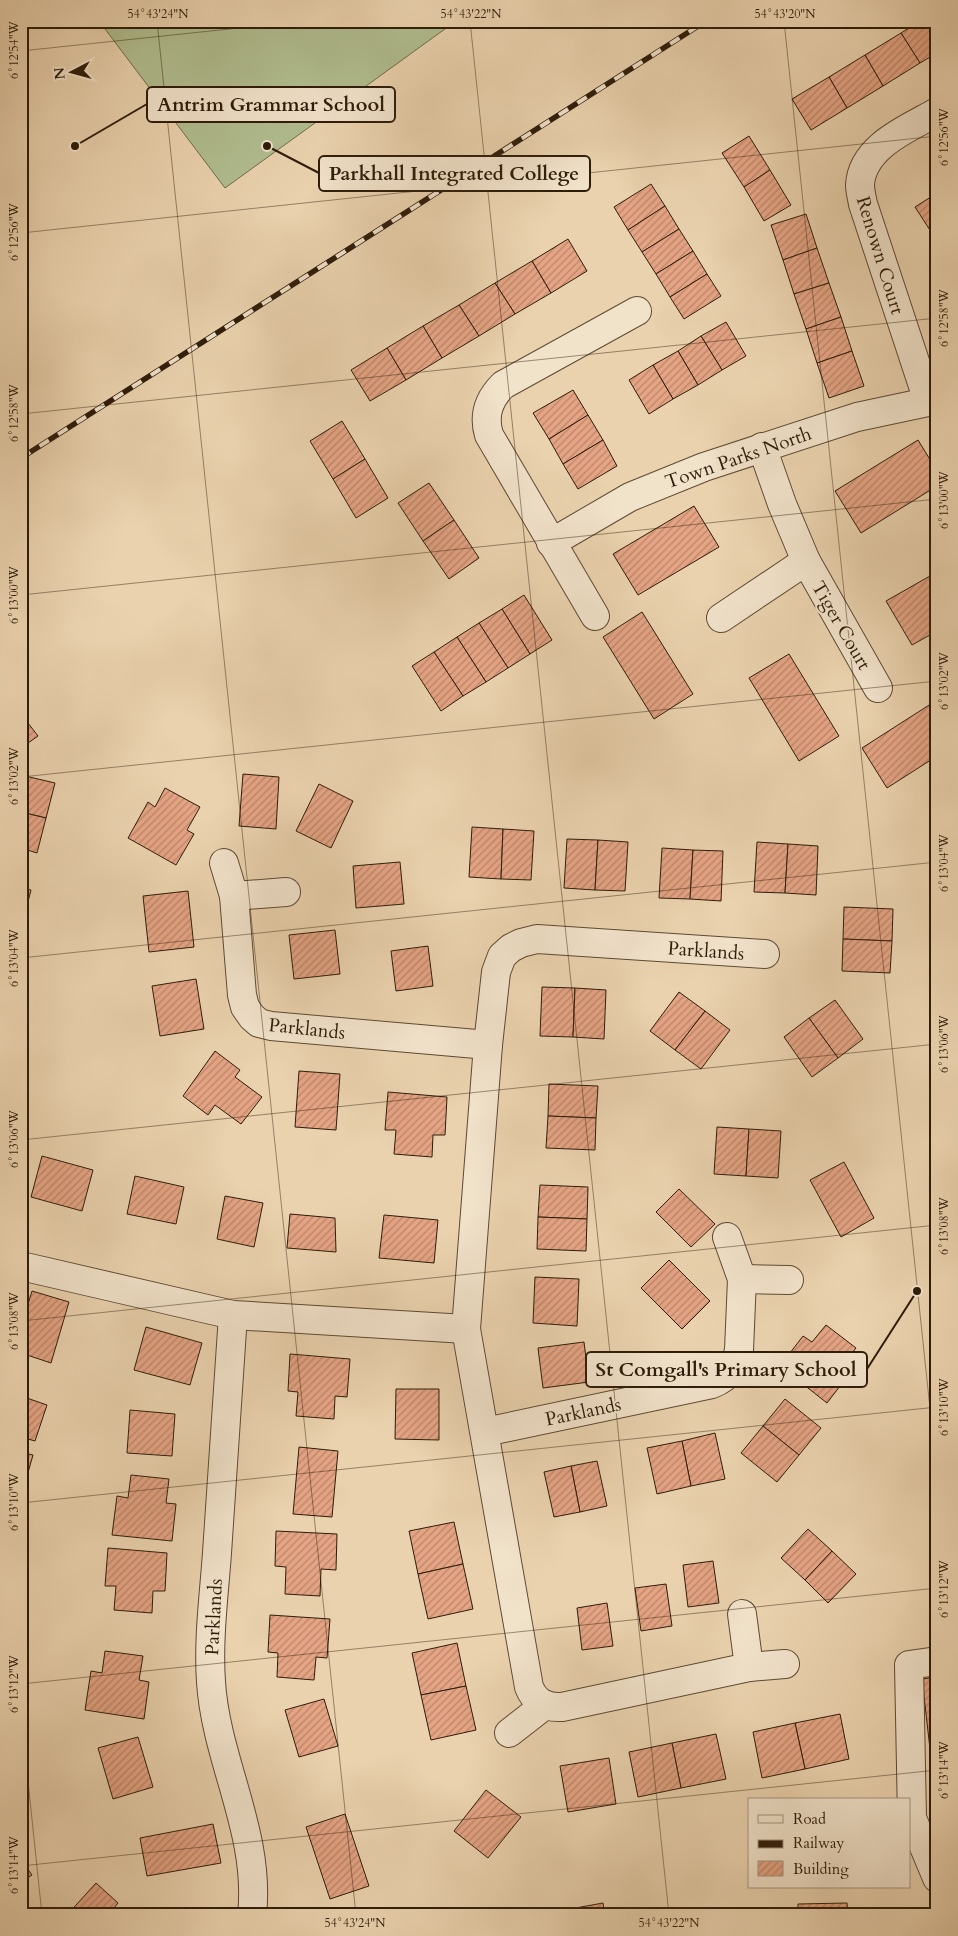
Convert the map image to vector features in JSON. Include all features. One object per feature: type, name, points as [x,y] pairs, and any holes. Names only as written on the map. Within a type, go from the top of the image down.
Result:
[{"type":"street","name":"Renown Court","points":[[933,401],[862,204],[860,184],[865,167],[872,154],[885,142],[937,112]]},
{"type":"street","points":[[595,616],[490,435],[486,425],[487,413],[491,400],[503,385],[637,311]]},
{"type":"street","name":"Town Parks North","points":[[551,543],[630,497],[704,467],[857,417],[933,401]]},
{"type":"street","name":"Tiger Court","points":[[762,447],[782,504],[806,561],[878,688]]},
{"type":"street","name":"Tiger Court","points":[[721,618],[806,561]]},
{"type":"street","name":"Parklands","points":[[224,863],[234,896],[242,995],[248,1012],[260,1023],[271,1026],[488,1045]]},
{"type":"street","points":[[234,896],[286,892]]},
{"type":"street","name":"Parklands","points":[[545,1705],[536,1700],[529,1687],[466,1329],[488,1045],[497,966],[506,952],[521,942],[537,939],[765,954]]},
{"type":"street","name":"Parklands","points":[[485,1432],[712,1384],[725,1378],[733,1370],[737,1361],[742,1279],[727,1237]]},
{"type":"street","points":[[21,1266],[233,1316],[466,1329]]},
{"type":"street","points":[[742,1279],[789,1280]]},
{"type":"street","name":"Parklands","points":[[233,1316],[213,1623],[211,1682],[218,1729],[252,1858],[254,1878],[252,1915]]},
{"type":"street","points":[[742,1614],[749,1667]]},
{"type":"street","points":[[937,1662],[909,1665],[912,1818],[937,1878]]},
{"type":"street","points":[[509,1733],[545,1705],[562,1708],[749,1667],[785,1664]]},
{"type":"green space","points":[[99,21],[456,21],[225,188]]},
{"type":"green space","points":[[937,1351],[937,1409],[930,1408]]},
{"type":"building","points":[[920,21],[937,21],[937,53],[920,63],[901,33]]},
{"type":"building","points":[[901,33],[920,63],[883,86],[865,55]]},
{"type":"building","points":[[865,55],[883,86],[847,108],[829,77]]},
{"type":"building","points":[[829,77],[847,108],[811,130],[792,99]]},
{"type":"building","points":[[749,136],[770,170],[744,187],[722,153]]},
{"type":"building","points":[[770,170],[791,205],[764,221],[744,187]]},
{"type":"building","points":[[651,184],[665,206],[628,230],[614,207]]},
{"type":"building","points":[[937,193],[937,241],[915,207]]},
{"type":"building","points":[[665,206],[679,229],[642,252],[628,230]]},
{"type":"building","points":[[806,214],[817,248],[783,260],[771,225]]},
{"type":"building","points":[[679,229],[693,251],[656,274],[642,252]]},
{"type":"building","points":[[568,239],[587,271],[551,293],[532,261]]},
{"type":"building","points":[[817,248],[829,283],[794,294],[783,260]]},
{"type":"building","points":[[693,251],[707,274],[670,297],[656,274]]},
{"type":"building","points":[[532,261],[551,293],[515,314],[495,283]]},
{"type":"building","points":[[707,274],[721,296],[684,319],[670,297]]},
{"type":"building","points":[[495,283],[515,314],[479,336],[459,305]]},
{"type":"building","points":[[829,283],[841,317],[806,329],[794,294]]},
{"type":"building","points":[[459,305],[479,336],[442,358],[423,326]]},
{"type":"building","points":[[841,317],[852,351],[817,363],[806,329]]},
{"type":"building","points":[[726,322],[746,356],[722,370],[701,336]]},
{"type":"building","points":[[423,326],[442,358],[406,380],[387,348]]},
{"type":"building","points":[[701,336],[722,370],[698,385],[678,351]]},
{"type":"building","points":[[387,348],[406,380],[370,401],[351,370]]},
{"type":"building","points":[[678,351],[698,385],[673,399],[653,365]]},
{"type":"building","points":[[852,351],[864,386],[829,398],[817,363]]},
{"type":"building","points":[[653,365],[673,399],[649,414],[629,380]]},
{"type":"building","points":[[573,390],[588,415],[549,439],[533,413]]},
{"type":"building","points":[[588,415],[603,440],[563,464],[549,439]]},
{"type":"building","points":[[342,421],[365,459],[333,479],[310,441]]},
{"type":"building","points":[[603,440],[617,466],[578,489],[563,464]]},
{"type":"building","points":[[918,440],[937,471],[937,486],[861,533],[835,491]]},
{"type":"building","points":[[365,459],[388,498],[356,518],[333,479]]},
{"type":"building","points":[[429,483],[454,520],[423,541],[398,503]]},
{"type":"building","points":[[694,506],[719,547],[638,595],[613,554]]},
{"type":"building","points":[[454,520],[479,558],[449,579],[423,541]]},
{"type":"building","points":[[937,572],[937,631],[912,645],[886,601]]},
{"type":"building","points":[[524,595],[552,640],[530,654],[502,609]]},
{"type":"building","points":[[502,609],[530,654],[508,668],[479,623]]},
{"type":"building","points":[[642,612],[693,694],[654,719],[603,637]]},
{"type":"building","points":[[479,623],[508,668],[486,682],[457,637]]},
{"type":"building","points":[[457,637],[486,682],[463,696],[434,652]]},
{"type":"building","points":[[434,652],[463,696],[441,711],[412,666]]},
{"type":"building","points":[[789,654],[839,736],[799,761],[749,678]]},
{"type":"building","points":[[937,700],[937,756],[887,788],[862,748]]},
{"type":"building","points":[[21,714],[38,736],[21,748]]},
{"type":"building","points":[[243,774],[279,777],[276,829],[239,826]]},
{"type":"building","points":[[21,775],[55,783],[46,818],[21,812]]},
{"type":"building","points":[[319,784],[353,801],[331,848],[296,831]]},
{"type":"building","points":[[165,788],[200,807],[187,830],[194,834],[176,865],[128,838],[148,802],[155,807]]},
{"type":"building","points":[[21,812],[46,818],[37,853],[21,848]]},
{"type":"building","points":[[472,827],[503,829],[501,879],[469,877]]},
{"type":"building","points":[[503,829],[534,831],[531,880],[501,879]]},
{"type":"building","points":[[567,839],[598,840],[595,890],[564,888]]},
{"type":"building","points":[[598,840],[628,842],[625,891],[595,890]]},
{"type":"building","points":[[757,842],[788,844],[785,893],[754,892]]},
{"type":"building","points":[[788,844],[818,846],[816,895],[785,893]]},
{"type":"building","points":[[662,848],[693,850],[690,899],[659,898]]},
{"type":"building","points":[[693,850],[723,851],[721,901],[690,899]]},
{"type":"building","points":[[400,862],[404,904],[356,908],[353,866]]},
{"type":"building","points":[[21,888],[31,890],[22,925],[21,925]]},
{"type":"building","points":[[188,891],[194,947],[149,952],[143,896]]},
{"type":"building","points":[[844,907],[893,909],[892,941],[843,939]]},
{"type":"building","points":[[335,930],[340,974],[294,979],[289,935]]},
{"type":"building","points":[[843,939],[892,941],[890,973],[842,971]]},
{"type":"building","points":[[428,946],[433,986],[396,991],[391,951]]},
{"type":"building","points":[[196,979],[204,1029],[160,1036],[152,986]]},
{"type":"building","points":[[542,987],[575,988],[573,1037],[540,1036]]},
{"type":"building","points":[[575,988],[606,990],[604,1039],[573,1037]]},
{"type":"building","points":[[679,992],[705,1011],[675,1050],[650,1031]]},
{"type":"building","points":[[835,1000],[863,1039],[838,1058],[809,1018]]},
{"type":"building","points":[[705,1011],[730,1030],[701,1069],[675,1050]]},
{"type":"building","points":[[809,1018],[838,1058],[812,1077],[784,1037]]},
{"type":"building","points":[[215,1051],[240,1070],[235,1077],[262,1097],[241,1124],[215,1105],[208,1115],[183,1096]]},
{"type":"building","points":[[299,1071],[340,1074],[336,1130],[295,1127]]},
{"type":"building","points":[[549,1084],[598,1086],[596,1118],[548,1116]]},
{"type":"building","points":[[388,1092],[447,1097],[445,1135],[433,1135],[432,1157],[394,1154],[396,1130],[385,1130]]},
{"type":"building","points":[[548,1116],[596,1118],[595,1150],[546,1148]]},
{"type":"building","points":[[717,1127],[749,1129],[746,1176],[714,1174]]},
{"type":"building","points":[[749,1129],[781,1131],[778,1178],[746,1176]]},
{"type":"building","points":[[42,1156],[93,1170],[82,1211],[31,1197]]},
{"type":"building","points":[[844,1162],[874,1218],[841,1237],[810,1180]]},
{"type":"building","points":[[135,1176],[184,1187],[176,1224],[127,1214]]},
{"type":"building","points":[[540,1185],[588,1187],[587,1219],[538,1217]]},
{"type":"building","points":[[679,1189],[715,1224],[691,1247],[656,1212]]},
{"type":"building","points":[[225,1196],[263,1203],[254,1247],[217,1239]]},
{"type":"building","points":[[290,1214],[335,1218],[336,1252],[287,1248]]},
{"type":"building","points":[[384,1215],[438,1220],[434,1263],[379,1258]]},
{"type":"building","points":[[538,1217],[587,1219],[586,1251],[537,1249]]},
{"type":"building","points":[[669,1260],[710,1301],[682,1329],[641,1288]]},
{"type":"building","points":[[535,1277],[579,1279],[577,1326],[533,1323]]},
{"type":"building","points":[[32,1291],[69,1302],[51,1363],[21,1353],[21,1327]]},
{"type":"building","points":[[826,1325],[856,1348],[841,1367],[850,1373],[827,1403],[780,1366],[803,1336],[812,1342]]},
{"type":"building","points":[[146,1327],[202,1343],[190,1385],[134,1370]]},
{"type":"building","points":[[584,1342],[589,1382],[543,1388],[538,1348]]},
{"type":"building","points":[[290,1354],[350,1359],[347,1397],[335,1396],[334,1419],[296,1416],[298,1392],[288,1391]]},
{"type":"building","points":[[396,1389],[439,1389],[439,1440],[395,1439]]},
{"type":"building","points":[[21,1396],[47,1405],[35,1441],[21,1437]]},
{"type":"building","points":[[785,1399],[821,1428],[799,1455],[763,1426]]},
{"type":"building","points":[[130,1410],[175,1414],[172,1456],[127,1453]]},
{"type":"building","points":[[763,1426],[799,1455],[777,1482],[741,1453]]},
{"type":"building","points":[[715,1433],[725,1479],[691,1486],[682,1441]]},
{"type":"building","points":[[682,1441],[691,1486],[657,1494],[647,1448]]},
{"type":"building","points":[[299,1447],[338,1451],[332,1517],[293,1514]]},
{"type":"building","points":[[21,1452],[33,1455],[23,1490],[21,1490]]},
{"type":"building","points":[[597,1461],[607,1506],[580,1512],[571,1466]]},
{"type":"building","points":[[571,1466],[580,1512],[554,1517],[544,1472]]},
{"type":"building","points":[[131,1475],[169,1479],[166,1503],[176,1504],[172,1541],[112,1535],[117,1496],[128,1498]]},
{"type":"building","points":[[454,1522],[463,1564],[418,1574],[409,1531]]},
{"type":"building","points":[[808,1529],[832,1551],[805,1580],[781,1558]]},
{"type":"building","points":[[276,1531],[337,1534],[336,1570],[321,1569],[320,1596],[285,1594],[286,1567],[275,1566]]},
{"type":"building","points":[[108,1548],[167,1553],[165,1591],[153,1591],[152,1613],[114,1610],[116,1586],[105,1586]]},
{"type":"building","points":[[832,1551],[856,1574],[828,1603],[805,1580]]},
{"type":"building","points":[[713,1561],[719,1603],[688,1607],[683,1565]]},
{"type":"building","points":[[463,1564],[473,1609],[428,1619],[418,1574]]},
{"type":"building","points":[[666,1584],[672,1626],[641,1631],[635,1588]]},
{"type":"building","points":[[607,1603],[613,1646],[582,1650],[577,1608]]},
{"type":"building","points":[[270,1615],[330,1619],[327,1658],[316,1657],[314,1680],[277,1677],[278,1653],[268,1652]]},
{"type":"building","points":[[457,1643],[466,1686],[421,1695],[412,1653]]},
{"type":"building","points":[[105,1651],[143,1656],[139,1680],[149,1682],[144,1719],[85,1710],[91,1671],[102,1673]]},
{"type":"building","points":[[937,1677],[937,1810],[922,1679]]},
{"type":"building","points":[[466,1686],[476,1730],[431,1740],[421,1695]]},
{"type":"building","points":[[324,1699],[338,1746],[299,1757],[285,1710]]},
{"type":"building","points":[[840,1714],[849,1759],[805,1769],[795,1723]]},
{"type":"building","points":[[795,1723],[805,1769],[762,1778],[753,1732]]},
{"type":"building","points":[[716,1734],[726,1779],[681,1788],[672,1743]]},
{"type":"building","points":[[138,1737],[153,1787],[113,1799],[98,1748]]},
{"type":"building","points":[[672,1743],[681,1788],[638,1797],[629,1752]]},
{"type":"building","points":[[609,1758],[616,1804],[568,1812],[560,1766]]},
{"type":"building","points":[[486,1790],[521,1817],[488,1858],[454,1831]]},
{"type":"building","points":[[345,1814],[369,1886],[330,1899],[306,1827]]},
{"type":"building","points":[[213,1824],[221,1863],[147,1876],[140,1838]]},
{"type":"building","points":[[21,1860],[32,1875],[21,1882]]},
{"type":"building","points":[[96,1883],[118,1903],[110,1913],[112,1915],[67,1915]]},
{"type":"building","points":[[603,1903],[605,1915],[571,1915],[570,1909]]},
{"type":"building","points":[[847,1903],[848,1915],[798,1915],[798,1904]]},
{"type":"building","points":[[778,1910],[779,1915],[754,1915]]},
{"type":"building","points":[[651,1911],[652,1915],[639,1915]]},
{"type":"railway","points":[[21,458],[706,21]]},
{"type":"place","name":"Antrim Grammar School","points":[[75,146]]},
{"type":"place","name":"Parkhall Integrated College","points":[[267,146]]},
{"type":"place","name":"St Comgall's Primary School","points":[[917,1291]]}]
